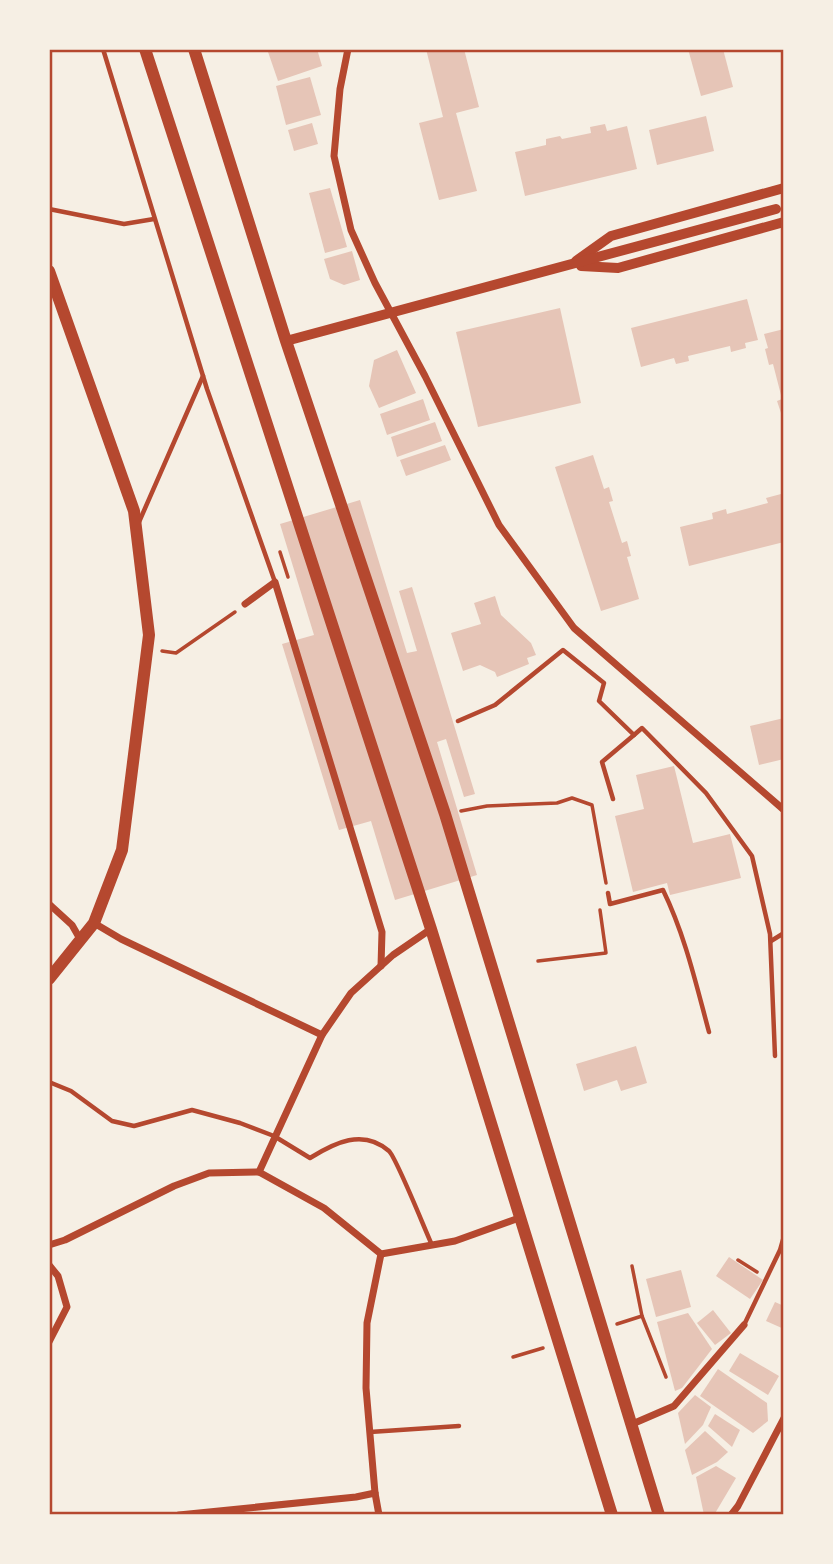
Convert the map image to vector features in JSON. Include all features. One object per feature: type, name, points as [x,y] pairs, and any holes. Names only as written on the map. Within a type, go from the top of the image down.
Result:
[{"type":"main road","points":[[145,49],[430,929],[612,1515]]},
{"type":"main road","points":[[194,49],[286,341],[445,814],[659,1515]]},
{"type":"main road","points":[[49,271],[134,512],[149,635],[122,850],[94,923],[49,979]]},
{"type":"main road","points":[[601,1481],[606,1515]]},
{"type":"street","points":[[348,49],[340,89],[334,156],[351,230],[499,524],[574,628],[784,810]]},
{"type":"street","points":[[571,265],[611,236],[784,188]]},
{"type":"street","points":[[286,341],[776,209]]},
{"type":"street","points":[[571,265],[618,268],[784,222]]},
{"type":"street","points":[[245,604],[275,582],[382,932],[381,966]]},
{"type":"street","points":[[49,904],[72,925],[80,939]]},
{"type":"street","points":[[94,923],[121,939],[322,1035]]},
{"type":"street","points":[[259,1172],[322,1035],[351,993],[430,929]]},
{"type":"street","points":[[49,1245],[65,1240],[174,1186],[209,1173],[259,1172],[324,1208],[381,1254],[455,1241],[519,1218]]},
{"type":"street","points":[[379,1515],[366,1388],[367,1323],[381,1254]]},
{"type":"street","points":[[49,1265],[58,1276],[67,1307],[49,1342]]},
{"type":"street","points":[[630,1425],[674,1406],[744,1325]]},
{"type":"street","points":[[731,1515],[784,1418]]},
{"type":"street","points":[[179,1515],[375,1493]]},
{"type":"lane","points":[[103,49],[203,376],[275,582]]},
{"type":"lane","points":[[49,209],[124,224],[154,219]]},
{"type":"lane","points":[[136,529],[203,376]]},
{"type":"lane","points":[[458,721],[495,705],[563,650],[604,683],[598,701],[634,735]]},
{"type":"lane","points":[[613,799],[602,762],[642,728],[706,793],[752,856],[771,941],[775,1056]]},
{"type":"lane","points":[[608,893],[610,904],[663,890],[690,960],[709,1032]]},
{"type":"lane","points":[[771,941],[784,933]]},
{"type":"lane","points":[[49,1082],[71,1091],[112,1121],[134,1126],[192,1110],[240,1123],[274,1136],[310,1158],[332,1144],[356,1138],[374,1143],[391,1152],[432,1245]]},
{"type":"lane","points":[[744,1325],[784,1236]]},
{"type":"lane","points":[[370,1432],[459,1426]]},
{"type":"path","points":[[147,650],[176,653],[221,624],[245,604]]},
{"type":"path","points":[[445,814],[487,806],[557,803],[572,799],[592,805],[608,893],[600,911],[606,953],[538,961]]},
{"type":"path","points":[[738,1260],[767,1278]]},
{"type":"path","points":[[632,1266],[642,1317],[666,1377]]},
{"type":"path","points":[[616,1325],[642,1317]]},
{"type":"path","points":[[513,1357],[552,1345]]},
{"type":"building","points":[[267,49],[317,49],[322,66],[278,81]]},
{"type":"building","points":[[426,49],[464,49],[479,107],[456,113],[477,191],[439,200],[419,123],[443,117]]},
{"type":"building","points":[[688,49],[723,49],[733,87],[701,96]]},
{"type":"building","points":[[310,77],[321,115],[286,125],[276,86]]},
{"type":"building","points":[[706,116],[714,151],[657,165],[649,130]]},
{"type":"building","points":[[312,123],[318,144],[294,151],[288,130]]},
{"type":"building","points":[[605,124],[607,131],[627,126],[637,169],[525,196],[515,152],[546,145],[546,139],[560,136],[562,139],[591,133],[590,127]]},
{"type":"building","points":[[330,188],[347,247],[325,253],[309,193]]},
{"type":"building","points":[[352,251],[360,280],[344,285],[330,279],[324,259]]},
{"type":"building","points":[[747,299],[758,340],[745,343],[746,348],[731,352],[730,346],[688,356],[689,361],[676,364],[674,358],[641,367],[631,328]]},
{"type":"building","points":[[560,308],[581,403],[478,427],[456,332]]},
{"type":"building","points":[[784,329],[782,416],[777,401],[782,399],[773,364],[769,365],[764,334]]},
{"type":"building","points":[[397,350],[416,393],[379,408],[369,386],[374,360]]},
{"type":"building","points":[[423,399],[430,420],[387,435],[380,414]]},
{"type":"building","points":[[435,422],[442,441],[397,457],[391,437]]},
{"type":"building","points":[[445,445],[451,460],[406,476],[400,460]]},
{"type":"building","points":[[593,455],[604,489],[609,487],[613,501],[609,502],[622,543],[627,541],[631,556],[627,557],[639,599],[601,611],[555,467]]},
{"type":"building","points":[[781,494],[784,499],[784,542],[689,566],[680,527],[713,519],[712,513],[726,509],[727,514],[768,503],[766,498]]},
{"type":"building","points":[[360,500],[407,653],[417,651],[399,591],[412,587],[475,794],[464,797],[446,739],[437,742],[477,875],[395,900],[371,821],[339,830],[282,644],[314,635],[280,524]]},
{"type":"building","points":[[495,596],[501,615],[531,643],[536,655],[527,658],[529,664],[497,677],[495,672],[480,665],[463,671],[451,633],[481,624],[474,603]]},
{"type":"building","points":[[784,718],[784,759],[759,765],[750,726]]},
{"type":"building","points":[[674,766],[693,843],[730,834],[741,878],[670,895],[667,883],[633,892],[615,816],[644,809],[636,775]]},
{"type":"building","points":[[636,1046],[647,1083],[621,1091],[617,1080],[584,1091],[576,1064]]},
{"type":"building","points":[[729,1257],[763,1280],[750,1299],[716,1276]]},
{"type":"building","points":[[681,1270],[691,1307],[656,1317],[646,1279]]},
{"type":"building","points":[[775,1302],[784,1306],[784,1329],[766,1321]]},
{"type":"building","points":[[713,1310],[731,1333],[715,1345],[697,1323]]},
{"type":"building","points":[[688,1313],[712,1349],[682,1388],[675,1391],[657,1322]]},
{"type":"building","points":[[740,1353],[779,1376],[768,1395],[729,1371]]},
{"type":"building","points":[[718,1369],[767,1403],[768,1421],[753,1433],[700,1396]]},
{"type":"building","points":[[695,1395],[711,1407],[703,1425],[685,1444],[678,1413]]},
{"type":"building","points":[[715,1414],[740,1430],[732,1447],[708,1426]]},
{"type":"building","points":[[705,1431],[728,1452],[717,1462],[692,1475],[685,1450]]},
{"type":"building","points":[[716,1466],[736,1478],[714,1515],[704,1515],[696,1477]]}]
